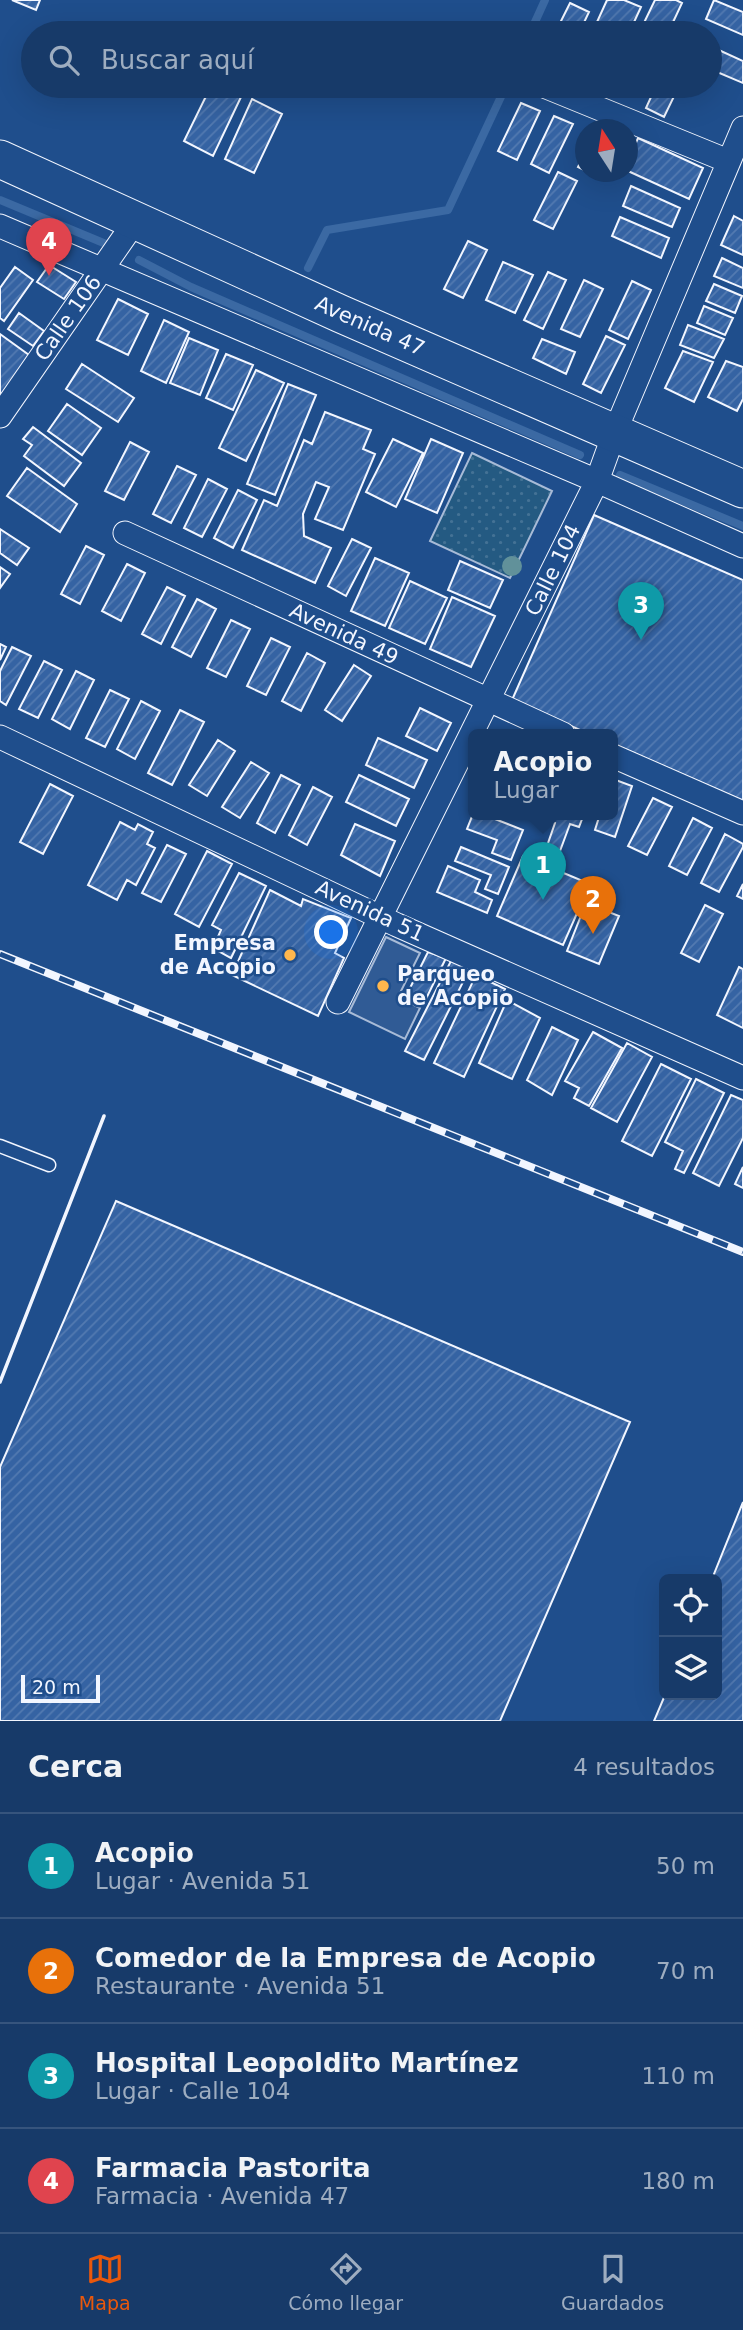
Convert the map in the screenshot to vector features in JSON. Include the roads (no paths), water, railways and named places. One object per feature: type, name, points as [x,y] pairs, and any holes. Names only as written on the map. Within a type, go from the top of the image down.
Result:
[{"type":"main road","name":"Avenida 47","points":[[0,159],[341,314],[743,489]]},
{"type":"street","points":[[573,98],[728,161]]},
{"type":"street","name":"Calle 104","points":[[477,729],[597,481],[614,434],[743,128]]},
{"type":"street","name":"Calle 106","points":[[0,416],[136,220]]},
{"type":"street","points":[[0,226],[743,546]]},
{"type":"street","name":"Avenida 49","points":[[125,533],[552,729]]},
{"type":"street","name":"Avenida 51","points":[[0,737],[390,928],[743,1078]]},
{"type":"street","name":"Calle 104","points":[[338,1002],[362,972],[390,928],[468,749]]},
{"type":"street","points":[[618,758],[743,813]]},
{"type":"lane","points":[[0,1146],[49,1165]]},
{"type":"waterway","points":[[535,21],[545,0]]},
{"type":"waterway","points":[[308,268],[327,230],[448,210],[500,98]]},
{"type":"waterway","points":[[0,200],[106,244]]},
{"type":"waterway","points":[[139,260],[191,287],[580,455]]},
{"type":"waterway","points":[[620,475],[743,526]]},
{"type":"railway","points":[[0,954],[743,1252]]},
{"type":"place","name":"Farmacia Pastorita","points":[[49,276]]},
{"type":"place","name":"Hospital Leopoldito Martínez","points":[[641,640]]},
{"type":"place","name":"Acopio","points":[[543,900]]},
{"type":"place","name":"Comedor de la Empresa de Acopio","points":[[593,934]]},
{"type":"place","name":"Empresa de Acopio","points":[[290,955]]},
{"type":"place","name":"Parqueo de Acopio","points":[[383,986]]}]
